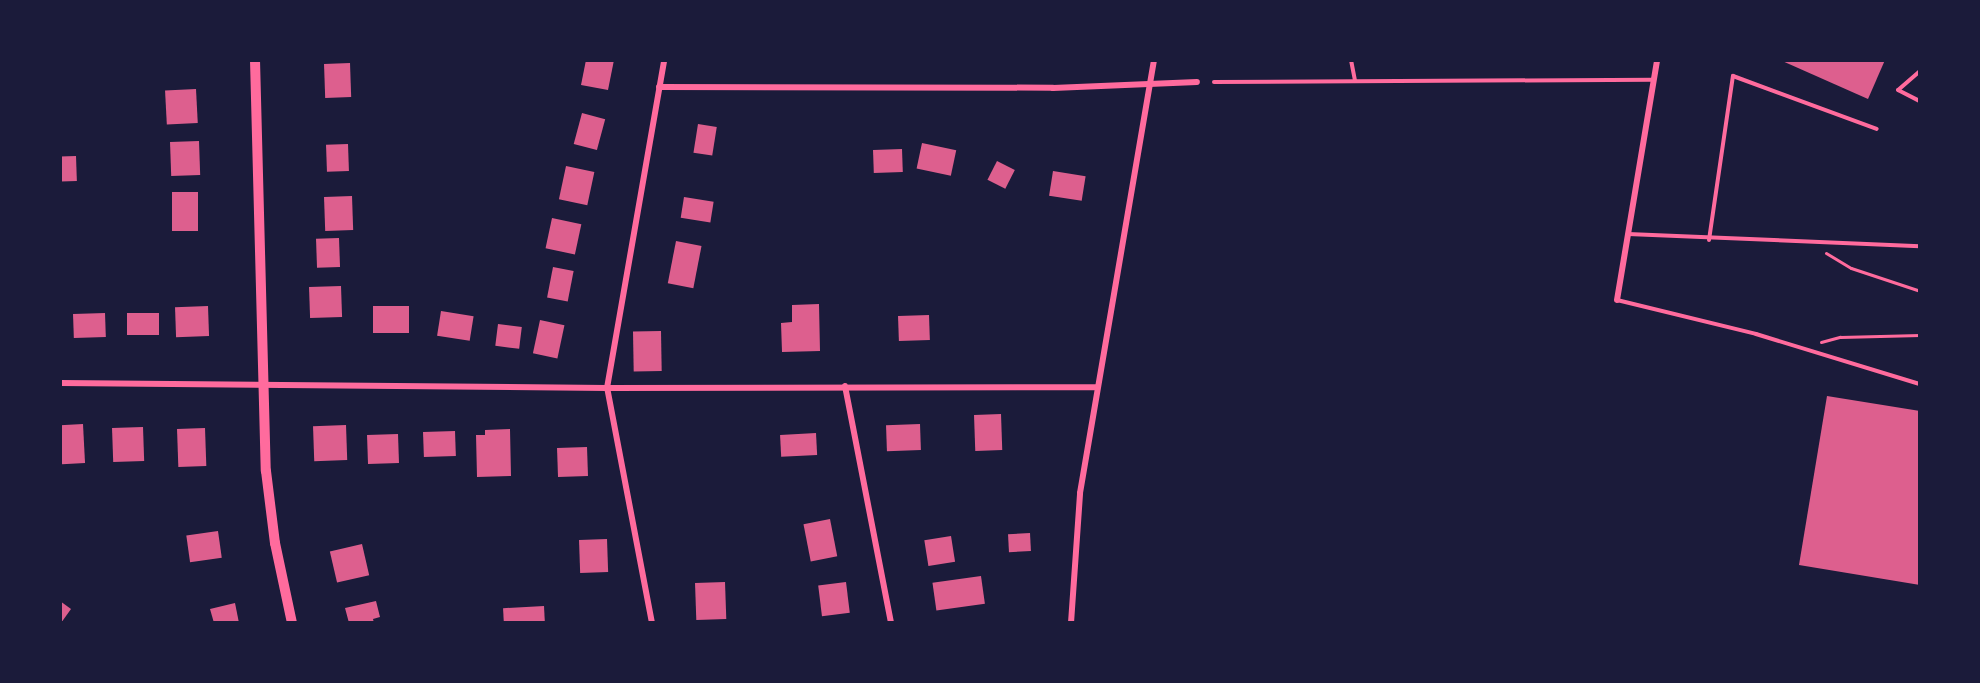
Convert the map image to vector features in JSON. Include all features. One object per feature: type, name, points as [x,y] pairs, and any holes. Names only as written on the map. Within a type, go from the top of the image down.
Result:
[{"type":"main road","points":[[255,60],[262,383],[269,508],[292,623]]},
{"type":"street","points":[[652,623],[607,388],[664,60]]},
{"type":"street","points":[[1071,623],[1080,493],[1154,60]]},
{"type":"street","points":[[1617,300],[1658,60]]},
{"type":"street","points":[[659,87],[1053,88],[1197,82]]},
{"type":"street","points":[[60,383],[262,383],[607,388],[1097,387]]},
{"type":"street","points":[[845,386],[891,623]]},
{"type":"lane","points":[[1351,60],[1355,81]]},
{"type":"lane","points":[[1920,71],[1898,90],[1920,101]]},
{"type":"lane","points":[[1709,240],[1733,76],[1877,129]]},
{"type":"lane","points":[[1214,82],[1654,80]]},
{"type":"lane","points":[[1628,234],[1709,240],[1920,246]]},
{"type":"lane","points":[[1617,300],[1799,347],[1920,384]]},
{"type":"path","points":[[1809,243],[1851,268],[1920,291]]},
{"type":"path","points":[[1799,347],[1840,337],[1920,335]]},
{"type":"building","points":[[586,60],[614,60],[608,90],[581,85]]},
{"type":"building","points":[[1780,60],[1885,60],[1868,99]]},
{"type":"building","points":[[350,63],[351,97],[325,98],[324,64]]},
{"type":"building","points":[[196,89],[198,123],[167,125],[165,91]]},
{"type":"building","points":[[582,113],[605,119],[597,150],[574,144]]},
{"type":"building","points":[[698,124],[717,127],[712,156],[693,153]]},
{"type":"building","points":[[199,141],[200,175],[171,176],[170,142]]},
{"type":"building","points":[[922,143],[956,150],[951,176],[917,168]]},
{"type":"building","points":[[348,144],[349,171],[327,172],[326,145]]},
{"type":"building","points":[[902,149],[903,172],[874,173],[873,150]]},
{"type":"building","points":[[76,156],[77,181],[61,182],[60,157]]},
{"type":"building","points":[[997,161],[1015,170],[1005,189],[987,180]]},
{"type":"building","points":[[566,166],[594,172],[587,205],[559,199]]},
{"type":"building","points":[[1053,171],[1086,176],[1082,201],[1049,196]]},
{"type":"building","points":[[172,192],[198,192],[198,231],[172,231]]},
{"type":"building","points":[[352,196],[353,230],[325,231],[324,197]]},
{"type":"building","points":[[684,197],[714,202],[710,222],[681,218]]},
{"type":"building","points":[[552,218],[581,224],[575,255],[546,248]]},
{"type":"building","points":[[339,238],[340,267],[317,268],[316,239]]},
{"type":"building","points":[[676,241],[702,246],[693,288],[668,283]]},
{"type":"building","points":[[553,267],[574,271],[568,301],[547,297]]},
{"type":"building","points":[[341,286],[342,317],[310,318],[309,287]]},
{"type":"building","points":[[819,304],[820,351],[782,352],[781,323],[792,322],[792,305]]},
{"type":"building","points":[[208,306],[209,336],[176,337],[175,307]]},
{"type":"building","points":[[373,306],[409,306],[409,333],[373,333]]},
{"type":"building","points":[[441,311],[474,316],[470,341],[437,336]]},
{"type":"building","points":[[105,313],[106,337],[74,338],[73,314]]},
{"type":"building","points":[[127,313],[159,313],[159,335],[127,335]]},
{"type":"building","points":[[929,315],[930,340],[899,341],[898,316]]},
{"type":"building","points":[[540,320],[564,325],[557,358],[533,353]]},
{"type":"building","points":[[498,324],[522,327],[519,349],[495,346]]},
{"type":"building","points":[[633,331],[661,331],[662,371],[634,371]]},
{"type":"building","points":[[1827,396],[1920,411],[1920,585],[1799,565]]},
{"type":"building","points":[[1001,414],[1002,450],[975,451],[974,415]]},
{"type":"building","points":[[83,424],[85,463],[62,464],[60,425]]},
{"type":"building","points":[[920,424],[921,450],[887,451],[886,425]]},
{"type":"building","points":[[346,425],[347,460],[314,461],[313,426]]},
{"type":"building","points":[[143,427],[144,461],[113,462],[112,428]]},
{"type":"building","points":[[205,428],[206,466],[178,467],[177,429]]},
{"type":"building","points":[[510,429],[511,476],[477,477],[476,435],[485,435],[485,430]]},
{"type":"building","points":[[455,431],[456,456],[424,457],[423,432]]},
{"type":"building","points":[[816,433],[817,455],[781,457],[780,435]]},
{"type":"building","points":[[398,434],[399,463],[368,464],[367,435]]},
{"type":"building","points":[[587,447],[588,476],[558,477],[557,448]]},
{"type":"building","points":[[830,519],[837,556],[811,561],[803,524]]},
{"type":"building","points":[[218,531],[222,558],[190,562],[186,535]]},
{"type":"building","points":[[1030,533],[1031,551],[1009,552],[1008,534]]},
{"type":"building","points":[[951,536],[955,562],[928,566],[924,540]]},
{"type":"building","points":[[607,539],[608,572],[580,573],[579,540]]},
{"type":"building","points":[[362,544],[369,575],[337,583],[330,551]]},
{"type":"building","points":[[981,576],[985,604],[936,611],[932,583]]},
{"type":"building","points":[[725,582],[726,619],[696,620],[695,583]]},
{"type":"building","points":[[846,582],[850,613],[822,616],[818,585]]},
{"type":"building","points":[[60,601],[71,609],[61,623],[60,623]]},
{"type":"building","points":[[376,601],[380,617],[373,619],[374,623],[349,623],[345,608]]},
{"type":"building","points":[[235,603],[239,623],[214,623],[210,609]]},
{"type":"building","points":[[544,606],[545,623],[504,623],[503,608]]}]
